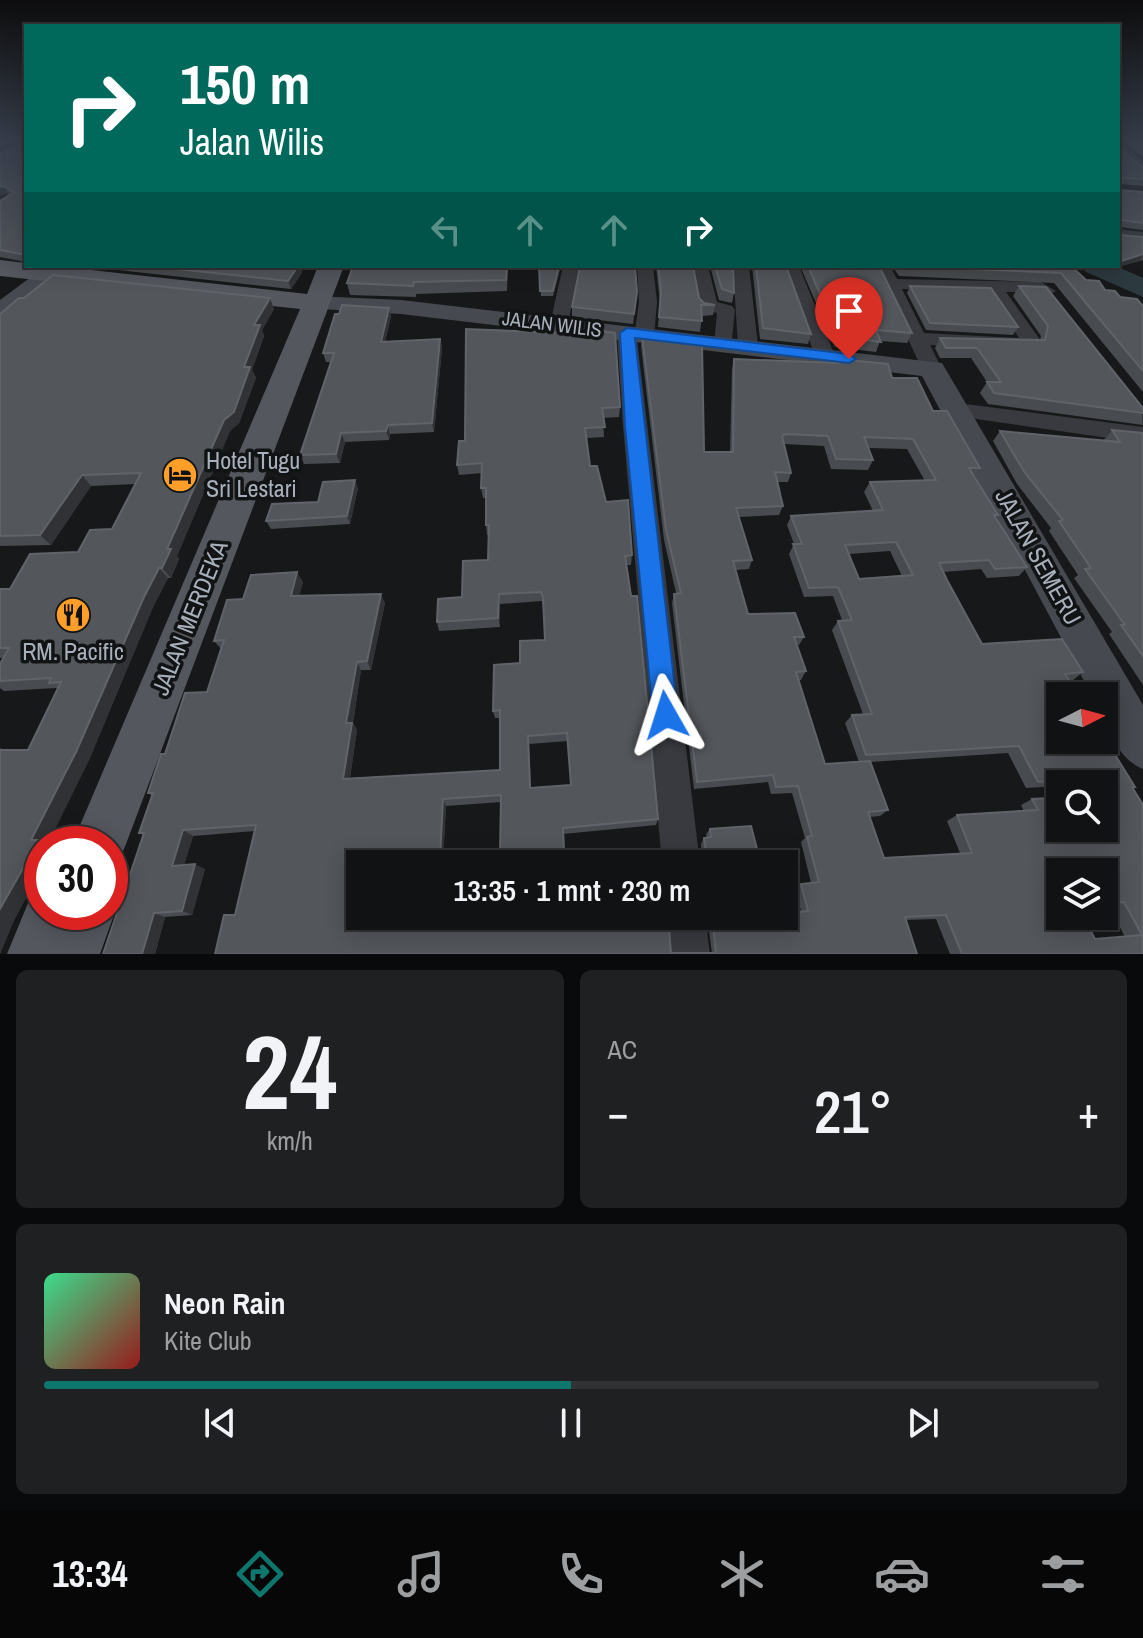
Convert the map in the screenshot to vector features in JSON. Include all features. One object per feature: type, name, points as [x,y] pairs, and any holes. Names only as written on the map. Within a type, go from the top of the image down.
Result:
[{"type":"main road","points":[[0,268],[314,303]]},
{"type":"main road","name":"JALAN MERDEKA","points":[[106,826],[330,268]]},
{"type":"main road","points":[[0,312],[51,273]]},
{"type":"main road","name":"JALAN WILIS","points":[[314,303],[401,307],[825,356],[925,354]]},
{"type":"main road","name":"JALAN SEMERU","points":[[925,354],[1143,747]]},
{"type":"main road","points":[[37,954],[47,930]]},
{"type":"main road","points":[[70,954],[79,930]]},
{"type":"street","points":[[1120,234],[1143,237]]},
{"type":"street","points":[[559,324],[571,268]]},
{"type":"street","points":[[645,268],[648,302],[635,334],[634,426],[679,850]]},
{"type":"street","points":[[700,268],[709,306],[726,310],[736,345]]},
{"type":"street","points":[[736,345],[741,268]]},
{"type":"street","points":[[792,268],[825,356]]},
{"type":"street","points":[[883,268],[925,354],[1029,344],[1029,338],[993,286]]},
{"type":"street","points":[[891,284],[1046,289],[1063,312]]},
{"type":"street","points":[[957,410],[1143,435]]},
{"type":"street","points":[[687,930],[690,954]]},
{"type":"building","points":[[24,186],[24,255],[0,250],[0,201],[14,192],[0,187]]},
{"type":"building","points":[[1120,190],[1143,192],[1143,223],[1120,220]]},
{"type":"building","points":[[1120,235],[1143,237],[1143,254],[1122,261]]},
{"type":"building","points":[[168,268],[297,268],[288,281]]},
{"type":"building","points":[[352,268],[507,268],[506,280],[414,282],[413,286],[347,283]]},
{"type":"building","points":[[539,268],[559,268],[553,291],[540,291]]},
{"type":"building","points":[[580,268],[635,268],[637,292],[634,314],[572,307]]},
{"type":"building","points":[[658,268],[693,268],[699,298],[704,303],[715,305],[701,305],[702,321],[659,317],[661,291]]},
{"type":"building","points":[[716,268],[733,268],[734,293],[722,289]]},
{"type":"building","points":[[756,268],[787,268],[811,334],[763,328]]},
{"type":"building","points":[[809,268],[880,268],[912,333],[876,330],[881,342],[838,336]]},
{"type":"building","points":[[948,268],[1073,268],[1086,280],[1099,281],[1105,290],[1115,291],[1120,297],[1137,299],[1143,306],[1143,371],[1061,273]]},
{"type":"building","points":[[53,275],[270,298],[254,325],[260,325],[244,367],[250,367],[234,412],[224,420],[167,549],[171,549],[144,597],[76,752],[38,826],[24,826],[24,867],[0,909],[0,750],[28,750],[61,682],[49,683],[51,678],[0,681],[0,664],[9,648],[0,648],[0,589],[10,589],[30,554],[78,552],[90,530],[112,529],[141,473],[82,475],[40,535],[0,536],[0,314],[19,298],[24,298]]},
{"type":"building","points":[[910,286],[991,288],[1018,327],[930,323]]},
{"type":"building","points":[[1019,286],[1046,287],[1143,408],[1143,413],[994,393],[987,382],[1001,382],[977,348],[946,348],[940,338],[1045,340],[1048,326]]},
{"type":"building","points":[[342,305],[389,308],[381,342],[440,339],[432,423],[388,425],[386,431],[341,433],[336,454],[300,455],[334,353],[323,353],[335,314],[339,314]]},
{"type":"building","points":[[569,327],[615,333],[620,407],[602,408],[605,427],[585,428],[590,466],[597,466],[606,502],[628,500],[632,555],[625,556],[631,596],[637,596],[658,819],[563,828],[564,850],[500,850],[501,795],[443,799],[440,850],[346,850],[346,930],[669,930],[671,953],[716,953],[714,930],[798,930],[798,912],[808,911],[801,884],[819,882],[807,837],[812,836],[798,786],[776,787],[773,775],[697,782],[674,594],[681,593],[666,530],[642,336],[702,343],[704,452],[733,452],[734,359],[839,363],[839,359],[888,364],[892,378],[917,378],[933,411],[947,411],[980,468],[969,468],[1027,567],[995,569],[989,560],[939,563],[982,644],[1062,639],[1083,672],[1065,674],[1070,682],[1046,682],[1046,754],[1115,754],[1135,787],[1132,787],[1143,805],[1143,954],[962,954],[946,915],[905,917],[917,954],[215,954],[224,915],[235,915],[256,825],[183,830],[172,866],[195,864],[182,911],[154,913],[142,954],[103,954],[111,930],[128,930],[128,880],[144,833],[139,833],[153,793],[148,793],[161,754],[165,754],[185,693],[207,692],[224,640],[214,641],[227,600],[243,599],[251,575],[297,572],[291,596],[381,594],[367,661],[357,662],[346,723],[352,723],[343,779],[500,770],[500,710],[493,711],[494,665],[520,663],[520,641],[545,640],[543,598],[541,592],[499,594],[498,618],[437,622],[438,599],[462,597],[463,561],[488,560],[489,525],[486,525],[486,488],[481,488],[482,463],[457,465],[459,441],[465,441],[466,329],[569,333]],"holes":[[[782,436],[828,436],[836,459],[873,460],[864,437],[913,439],[936,480],[870,482],[883,510],[791,516],[802,544],[793,544],[809,588],[838,587],[852,620],[838,621],[872,714],[852,715],[866,755],[1019,746],[1038,782],[1046,782],[1046,770],[1118,770],[1118,842],[1046,842],[1046,798],[1032,799],[1038,810],[957,815],[972,853],[884,858],[868,812],[888,810],[870,761],[825,764],[796,672],[806,671],[794,637],[804,637],[795,613],[748,614],[733,561],[752,560],[736,508],[783,506],[775,472],[791,473]],[[896,542],[913,575],[859,579],[845,545]],[[567,733],[571,785],[530,788],[528,736]]]},
{"type":"building","points":[[1112,430],[1143,433],[1143,656],[1085,569],[1091,568],[1059,521],[1063,520],[1025,473],[1000,431],[1120,442]]},
{"type":"building","points":[[355,480],[347,516],[266,521],[272,504],[318,502],[323,482]]},
{"type":"building","points":[[751,826],[757,850],[706,850],[704,838],[711,837],[710,829]]},
{"type":"waterway","points":[[1099,268],[1143,289]]},
{"type":"place","name":"Hotel Tugu Sri Lestari","points":[[180,475]]},
{"type":"place","name":"RM. Pacific","points":[[73,615]]},
{"type":"route","points":[[666,715],[634,426],[627,333],[849,359]]}]
